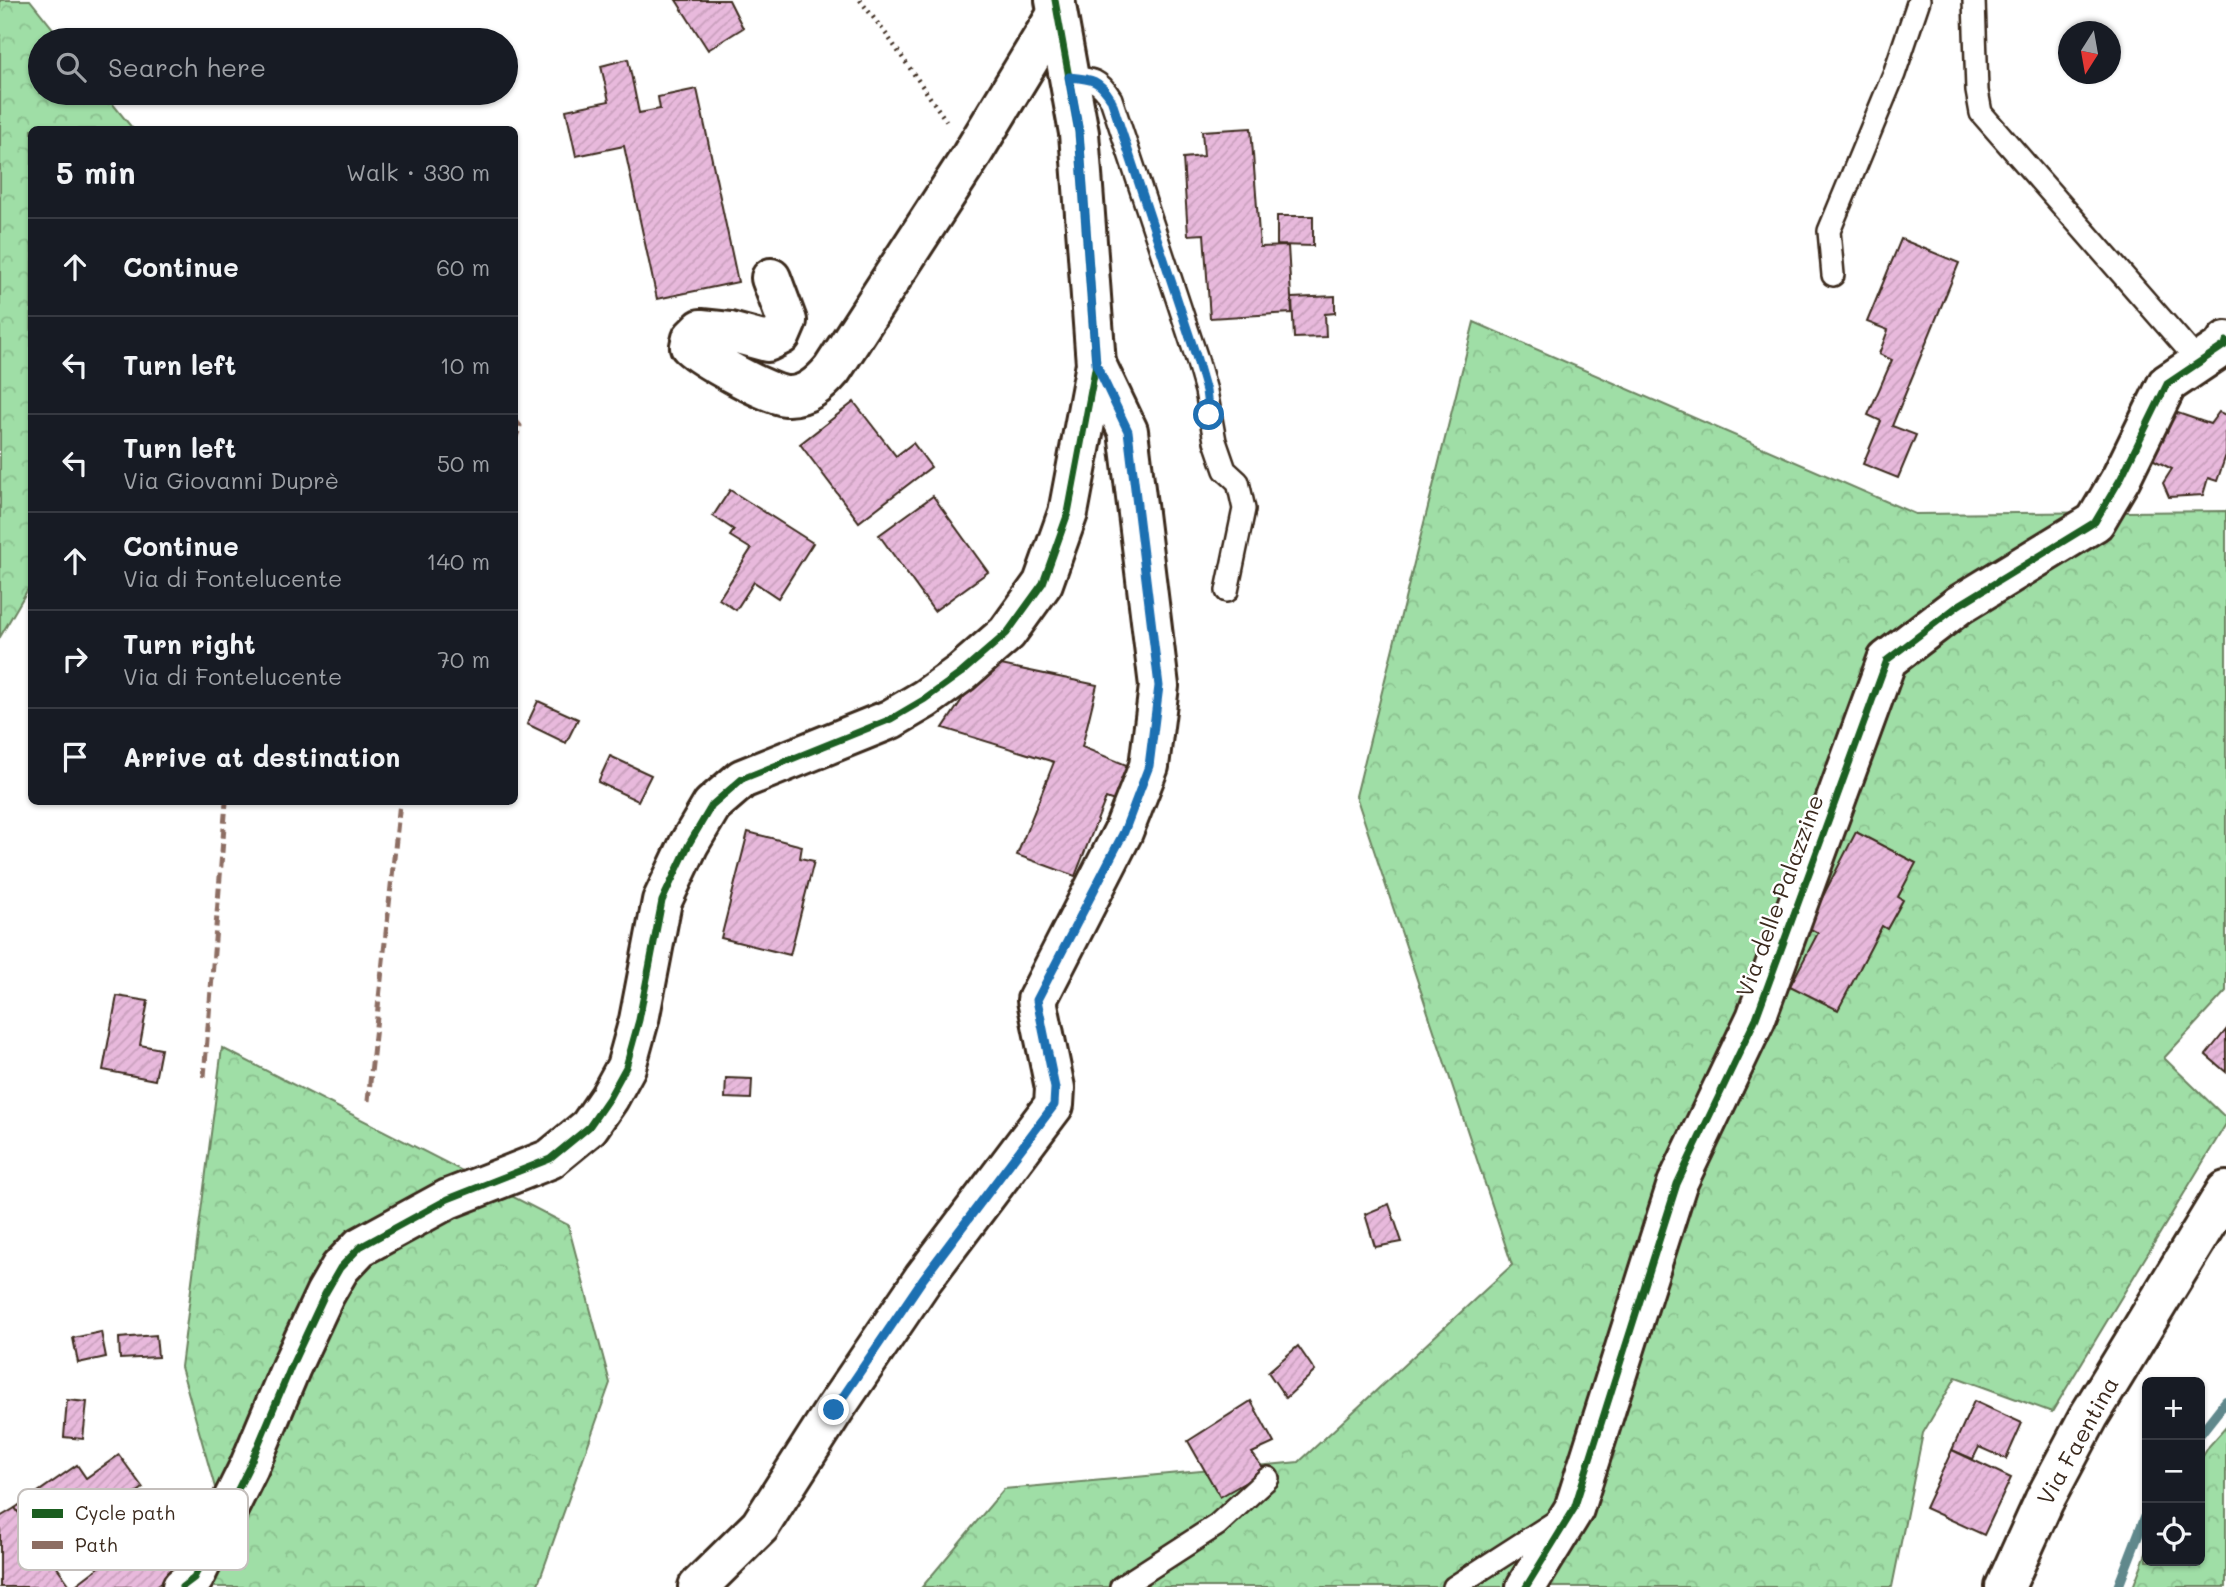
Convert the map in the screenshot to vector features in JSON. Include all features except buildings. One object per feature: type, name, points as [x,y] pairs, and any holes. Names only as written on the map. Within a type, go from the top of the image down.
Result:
[{"type":"street","points":[[771,278],[787,321],[781,335],[767,341],[730,332],[701,329],[692,338],[690,346],[699,355],[761,386],[786,396],[795,395],[819,384],[832,370],[971,156],[1056,7]]},
{"type":"street","points":[[239,1489],[325,1294],[340,1268],[360,1247],[436,1205],[550,1159],[589,1127],[626,1068],[639,1020],[662,901],[712,805],[742,779],[891,719],[925,699],[961,673],[1007,632],[1043,583],[1068,513],[1096,364],[1079,132],[1056,7]]},
{"type":"street","name":"Via delle Palazzine","points":[[1526,1587],[1574,1509],[1677,1184],[1756,1018],[1887,660],[1959,605],[2095,522],[2121,478],[2167,384],[2213,351]]},
{"type":"street","points":[[698,1587],[760,1525],[923,1279],[1054,1105],[1055,1088],[1037,1000],[1124,832],[1149,766],[1159,686],[1128,431],[1096,364]]},
{"type":"street","name":"Via Faentina","points":[[2006,1587],[2044,1501],[2089,1416],[2226,1191]]},
{"type":"street","points":[[182,1587],[194,1578],[198,1570]]},
{"type":"lane","points":[[1833,275],[1829,231],[1894,74],[1919,0]]},
{"type":"lane","points":[[1974,0],[1977,91],[1981,113],[2213,351]]},
{"type":"lane","points":[[1069,77],[1088,79],[1103,85],[1111,99],[1196,356],[1206,391],[1215,441],[1225,470],[1238,482],[1244,509],[1227,591]]},
{"type":"lane","points":[[1121,1587],[1217,1525],[1268,1478]]},
{"type":"lane","points":[[1454,1587],[1574,1509]]},
{"type":"path","points":[[860,0],[889,37],[971,156]]},
{"type":"green space","points":[[0,0],[30,0],[52,28],[28,28],[28,105],[114,105],[131,126],[28,126],[28,589],[0,637]]},
{"type":"green space","points":[[1474,322],[1915,514],[2226,511],[2226,991],[2164,1058],[2226,1118],[2226,1124],[2052,1412],[1956,1377],[1923,1433],[1892,1587],[922,1587],[1004,1489],[1299,1462],[1512,1265],[1356,796]]},
{"type":"green space","points":[[222,1048],[568,1225],[610,1383],[537,1587],[193,1587],[210,1570],[248,1570],[248,1489],[215,1489],[181,1367]]},
{"type":"green space","points":[[2226,1427],[2226,1587],[2133,1587],[2142,1564],[2142,1566],[2205,1566],[2205,1453]]},
{"type":"waterway","points":[[2205,1428],[2226,1401]]},
{"type":"waterway","points":[[2118,1587],[2142,1525]]},
{"type":"marked path","points":[[518,424],[518,431]]},
{"type":"marked path","points":[[204,1077],[226,805]]},
{"type":"marked path","points":[[368,1101],[400,805]]},
{"type":"cycle path","points":[[238,1489],[325,1294],[340,1268],[360,1247],[448,1199],[550,1159],[589,1127],[626,1067],[639,1020],[662,901],[689,844],[712,805],[742,779],[891,719],[925,699],[961,673],[1007,633],[1043,583],[1068,513],[1096,364],[1079,133],[1055,0]]},
{"type":"cycle path","points":[[1526,1587],[1574,1509],[1677,1184],[1756,1018],[1887,660],[1959,605],[2095,522],[2121,478],[2167,384],[2225,345],[2226,341]]},
{"type":"cycle path","points":[[182,1587],[194,1578],[198,1570]]},
{"type":"route","points":[[834,1410],[923,1279],[1054,1105],[1055,1088],[1037,1000],[1124,832],[1149,766],[1159,686],[1128,431],[1096,364],[1079,132],[1069,77],[1088,79],[1103,85],[1111,99],[1196,356],[1206,391],[1209,415]]}]
